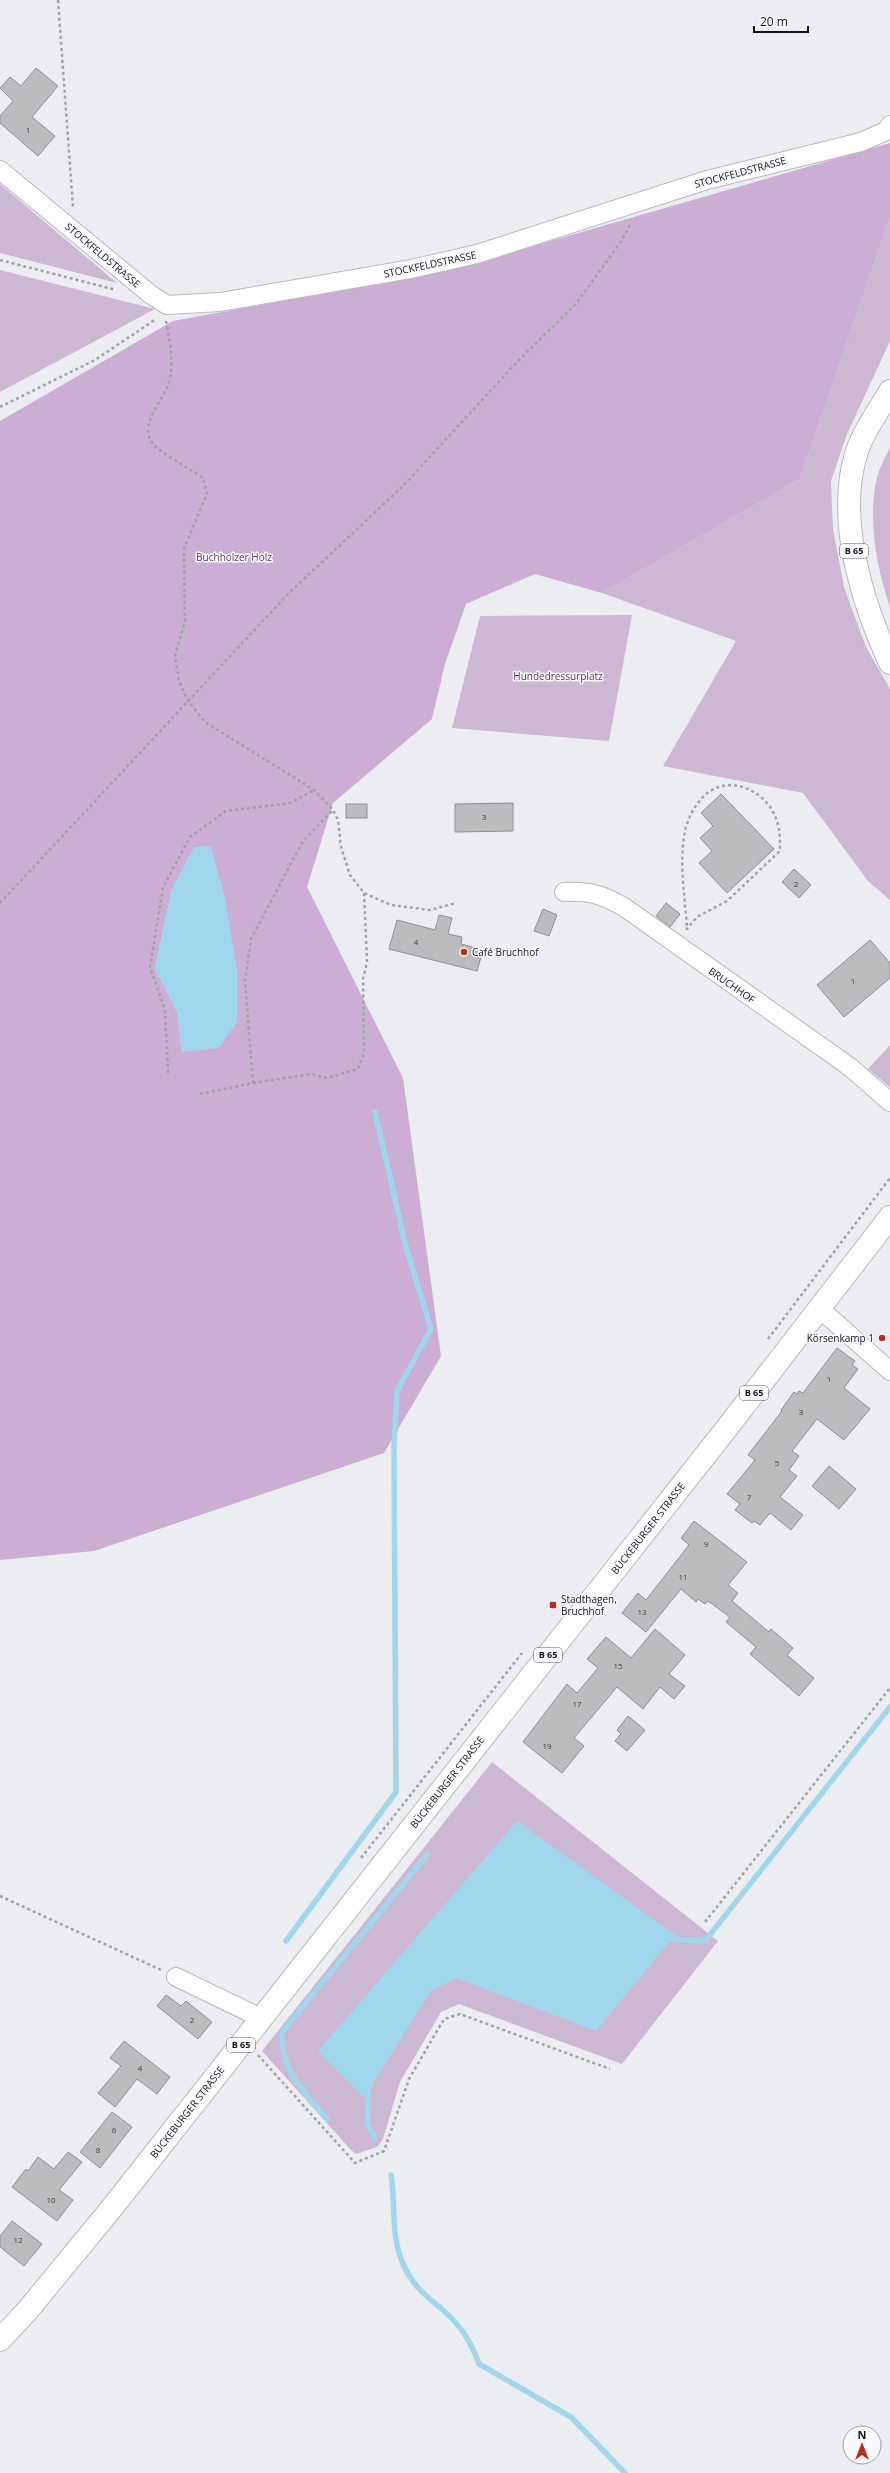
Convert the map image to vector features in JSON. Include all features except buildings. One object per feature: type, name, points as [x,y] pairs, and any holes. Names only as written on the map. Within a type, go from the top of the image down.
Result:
[{"type":"main road","name":"B 65","points":[[890,391],[864,436],[855,458],[850,484],[850,528],[858,572],[869,612],[890,663]]},
{"type":"main road","points":[[864,436],[890,416]]},
{"type":"main road","name":"BÜCKEBURGER STRASSE","points":[[0,2340],[27,2311],[111,2209],[889,1219]]},
{"type":"street","name":"STOCKFELDSTRASSE","points":[[0,170],[150,294],[165,310],[411,269],[477,254],[644,199],[707,180],[861,142],[886,131],[890,125]]},
{"type":"street","name":"BRUCHHOF","points":[[564,892],[587,891],[603,895],[624,907],[850,1067],[890,1102]]},
{"type":"street","points":[[819,1308],[890,1371]]},
{"type":"street","points":[[176,1977],[261,2018]]},
{"type":"path","points":[[58,0],[75,231]]},
{"type":"path","points":[[0,903],[287,595],[404,485],[518,361],[575,305],[620,243],[644,199]]},
{"type":"path","points":[[0,260],[130,293],[150,294]]},
{"type":"path","points":[[0,406],[95,360],[165,310],[172,354],[168,384],[150,420],[148,433],[153,444],[203,478],[207,494],[184,548],[185,621],[175,656],[179,681],[188,702],[204,722],[314,790],[333,810],[338,820],[341,847],[350,875],[364,893],[391,905],[430,910],[456,903]]},
{"type":"path","points":[[682,948],[687,928],[683,865],[684,839],[690,818],[700,800],[714,789],[730,785],[749,789],[765,801],[773,812],[780,832],[780,851],[727,901],[697,917],[687,928]]},
{"type":"path","points":[[168,1073],[165,1010],[150,967],[163,887],[190,837],[226,811],[290,803],[314,790]]},
{"type":"path","points":[[253,1083],[245,980],[251,939],[303,841],[333,810]]},
{"type":"path","points":[[200,1094],[253,1083],[311,1074],[327,1078],[358,1069],[364,1053],[363,979],[367,962],[364,893]]},
{"type":"path","points":[[766,1342],[890,1178]]},
{"type":"path","points":[[705,1922],[890,1688]]},
{"type":"path","points":[[0,1896],[176,1977]]},
{"type":"path","points":[[244,2040],[354,2163],[384,2151],[409,2079],[444,2019],[460,2014],[610,2069]]},
{"type":"green space","name":"Buchholzer Holz","points":[[890,143],[890,218],[800,479],[602,593],[535,574],[466,604],[445,664],[432,719],[333,803],[307,887],[403,1078],[441,1356],[384,1453],[94,1551],[0,1560],[0,421],[173,321],[447,271]],"holes":[[[172,889],[182,1052],[177,1012],[155,968]]]},
{"type":"green space","points":[[0,184],[117,283],[0,253]]},
{"type":"green space","points":[[890,218],[890,341],[847,434],[831,481],[833,529],[844,587],[866,647],[890,689],[890,900],[868,881],[803,793],[663,766],[736,641],[602,593],[800,479]]},
{"type":"green space","points":[[0,270],[155,309],[0,392]]},
{"type":"green space","points":[[890,448],[890,607],[881,577],[875,545],[873,513],[877,478]]},
{"type":"green space","name":"Hundedressurplatz","points":[[632,615],[609,741],[452,728],[480,616]]},
{"type":"green space","points":[[890,1045],[890,1087],[868,1069]]},
{"type":"green space","points":[[492,1762],[718,1941],[622,2064],[459,2004],[441,2012],[400,2082],[383,2139],[377,2147],[356,2154],[262,2051]]},
{"type":"water","points":[[211,846],[224,894],[237,970],[237,1022],[219,1048],[182,1052],[177,1012],[155,968],[172,889],[194,847]]},
{"type":"water","points":[[517,1821],[675,1935],[596,2031],[456,1978],[431,1991],[364,2098],[318,2051]]},
{"type":"waterway","points":[[286,1941],[396,1792],[394,1447],[397,1391],[431,1329],[406,1247],[375,1112]]},
{"type":"waterway","points":[[664,1939],[705,1941],[890,1707]]},
{"type":"waterway","points":[[327,2119],[302,2090],[289,2070],[282,2046],[282,2032],[427,1855]]},
{"type":"waterway","points":[[369,2083],[367,2123],[375,2138]]},
{"type":"waterway","points":[[391,2175],[397,2244],[404,2266],[415,2284],[459,2327],[469,2342],[479,2364],[571,2417],[625,2473]]},
{"type":"place","name":"Café Bruchhof","points":[[464,952]]},
{"type":"place","name":"Körsenkamp 1","points":[[882,1338]]},
{"type":"place","name":"Stadthagen, Bruchhof","points":[[553,1605]]}]
